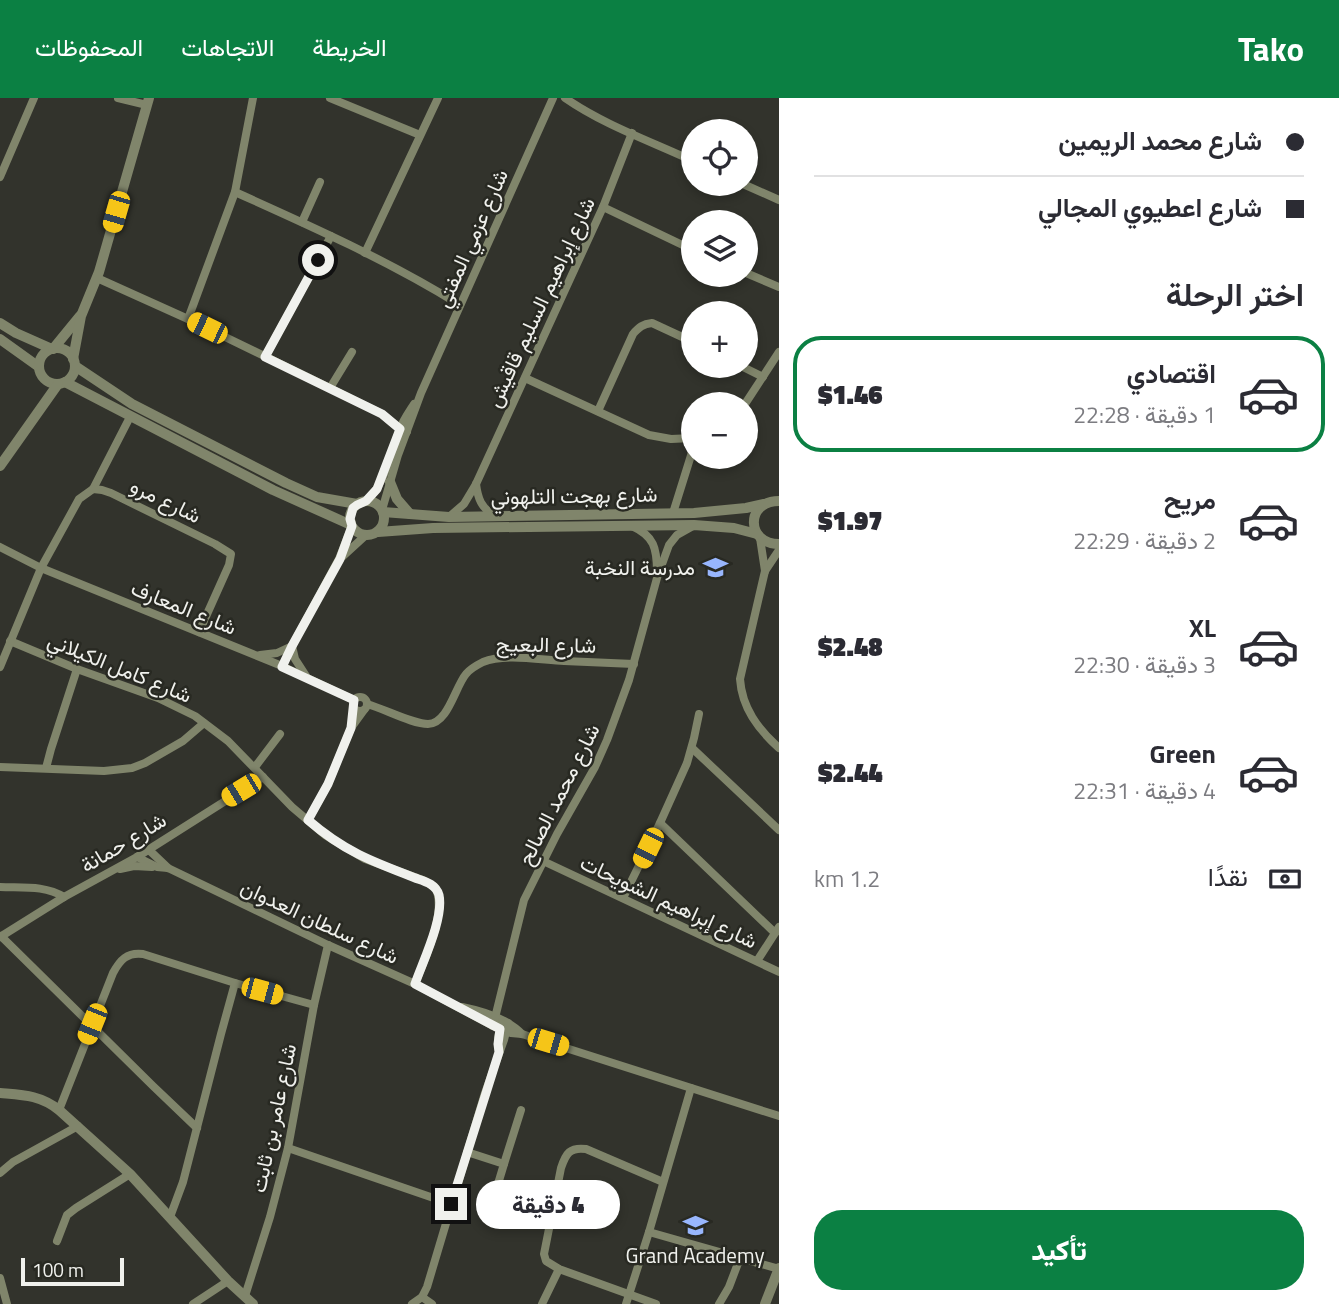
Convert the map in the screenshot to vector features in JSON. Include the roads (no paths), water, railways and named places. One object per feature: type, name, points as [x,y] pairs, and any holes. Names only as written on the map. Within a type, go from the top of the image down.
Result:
[{"type":"street","points":[[0,177],[4,155],[34,98]]},
{"type":"street","points":[[0,466],[61,383],[72,376],[81,316],[97,278],[148,102],[118,98]]},
{"type":"street","points":[[188,319],[234,192],[253,98]]},
{"type":"street","points":[[330,98],[420,135]]},
{"type":"street","points":[[365,253],[438,98]]},
{"type":"street","name":"شارع عزمي المفتي","points":[[361,503],[372,496],[379,485],[553,98]]},
{"type":"street","points":[[565,98],[582,109],[681,155]]},
{"type":"street","name":"شارع إبراهيم السليم قاقيش","points":[[449,517],[464,504],[476,484],[603,207],[632,133]]},
{"type":"street","points":[[302,222],[320,182]]},
{"type":"street","points":[[758,191],[779,200]]},
{"type":"street","points":[[234,192],[331,236],[460,305]]},
{"type":"street","points":[[603,207],[681,244]]},
{"type":"street","points":[[265,357],[331,236]]},
{"type":"street","points":[[97,278],[188,319],[382,414],[408,421]]},
{"type":"street","points":[[758,278],[779,287]]},
{"type":"street","points":[[39,367],[42,356],[53,349],[81,316]]},
{"type":"street","points":[[0,323],[53,349],[63,349],[74,362],[132,404],[286,483],[317,497],[375,503],[382,511],[383,523],[378,532],[366,535],[356,542],[340,559]]},
{"type":"street","points":[[598,411],[638,327],[652,323],[681,336]]},
{"type":"street","points":[[0,338],[39,367],[45,380],[61,383],[366,535]]},
{"type":"street","points":[[330,388],[352,352]]},
{"type":"street","points":[[753,392],[779,352]]},
{"type":"street","points":[[758,374],[764,377]]},
{"type":"street","points":[[525,378],[649,435],[681,439]]},
{"type":"street","points":[[382,414],[403,431]]},
{"type":"street","points":[[0,667],[41,568],[79,499],[93,489],[130,417]]},
{"type":"street","name":"شارع عزمي المفتي","points":[[382,511],[403,431]]},
{"type":"street","points":[[673,513],[687,469]]},
{"type":"street","points":[[390,482],[397,499],[410,513]]},
{"type":"street","points":[[476,484],[479,502],[494,516]]},
{"type":"street","name":"شارع مرو","points":[[93,489],[111,494],[231,554],[229,565],[199,632]]},
{"type":"street","points":[[765,571],[754,520],[755,514],[773,500]]},
{"type":"street","name":"شارع بهجت التلهوني","points":[[382,511],[449,517],[717,512],[746,508],[773,500]]},
{"type":"street","points":[[282,667],[340,559],[352,526],[351,514],[361,503]]},
{"type":"street","name":"شارع محمد الصالح","points":[[630,525],[651,538],[657,559],[657,578]]},
{"type":"street","name":"شارع بهجت التلهوني","points":[[378,532],[433,528],[694,525],[734,528],[758,536],[771,544],[779,544]]},
{"type":"street","name":"شارع محمد الصالح","points":[[422,1297],[499,1052],[501,1024],[521,908],[599,758],[618,712],[657,578],[672,539],[694,525]]},
{"type":"street","name":"شارع المعارف","points":[[0,547],[41,568],[307,677],[353,702],[361,697],[365,699],[365,707]]},
{"type":"street","points":[[779,550],[765,571],[740,679],[741,691],[749,713],[765,736],[779,748]]},
{"type":"street","name":"شارع كامل الكيلاني","points":[[10,641],[183,710],[228,741],[292,807],[325,835],[354,853],[435,887],[439,898],[437,921],[415,984]]},
{"type":"street","points":[[254,655],[277,653],[292,646]]},
{"type":"street","points":[[292,646],[298,664],[307,677]]},
{"type":"street","name":"شارع البعيج","points":[[365,707],[380,708],[415,722],[435,723],[446,712],[465,675],[476,665],[494,659],[634,664]]},
{"type":"street","points":[[46,768],[78,669]]},
{"type":"street","points":[[351,728],[353,702]]},
{"type":"street","points":[[308,820],[328,784],[351,728],[365,707]]},
{"type":"street","points":[[623,898],[660,823],[692,748],[699,714]]},
{"type":"street","points":[[0,767],[104,771],[132,768],[183,741],[204,723]]},
{"type":"street","points":[[255,767],[280,734]]},
{"type":"street","points":[[692,748],[779,830]]},
{"type":"street","name":"شارع حمانة","points":[[1,936],[137,857],[263,777]]},
{"type":"street","points":[[660,823],[777,930],[757,961]]},
{"type":"street","name":"شارع سلطان العدوان","points":[[148,849],[168,869]]},
{"type":"street","name":"شارع سلطان العدوان","points":[[137,857],[415,984],[466,1012],[522,1034],[779,1115]]},
{"type":"street","name":"شارع إبراهيم الشويحات","points":[[544,861],[779,972]]},
{"type":"street","points":[[113,871],[134,866],[157,867]]},
{"type":"street","points":[[0,887],[39,888],[64,897]]},
{"type":"street","points":[[1,936],[197,1128]]},
{"type":"street","name":"شارع عامر بن ثابت","points":[[249,1300],[288,1148],[314,1005],[328,946]]},
{"type":"street","points":[[59,1110],[117,964],[126,956],[143,954],[236,984],[314,1005]]},
{"type":"street","points":[[170,1217],[180,1190],[236,984]]},
{"type":"street","points":[[626,1304],[691,1088]]},
{"type":"street","points":[[0,1093],[30,1095],[59,1110],[130,1174],[228,1281],[249,1300]]},
{"type":"street","points":[[488,1217],[522,1110]]},
{"type":"street","points":[[0,1172],[78,1126]]},
{"type":"street","points":[[288,1148],[451,1204]]},
{"type":"street","points":[[656,1304],[559,1269],[546,1261],[544,1249],[561,1168],[569,1151],[586,1149],[663,1182]]},
{"type":"street","points":[[467,1152],[504,1164]]},
{"type":"street","points":[[57,1241],[67,1216],[130,1174]]},
{"type":"street","points":[[649,1232],[779,1268],[765,1304]]},
{"type":"street","points":[[719,1304],[740,1258]]},
{"type":"street","points":[[542,1304],[559,1269]]},
{"type":"street","points":[[0,1278],[7,1304]]},
{"type":"street","points":[[192,1304],[228,1281]]},
{"type":"street","points":[[412,1304],[422,1297],[432,1304]]},
{"type":"place","name":"مدرسة النخبة","points":[[715,567]]},
{"type":"place","name":"Grand Academy","points":[[695,1226]]}]
